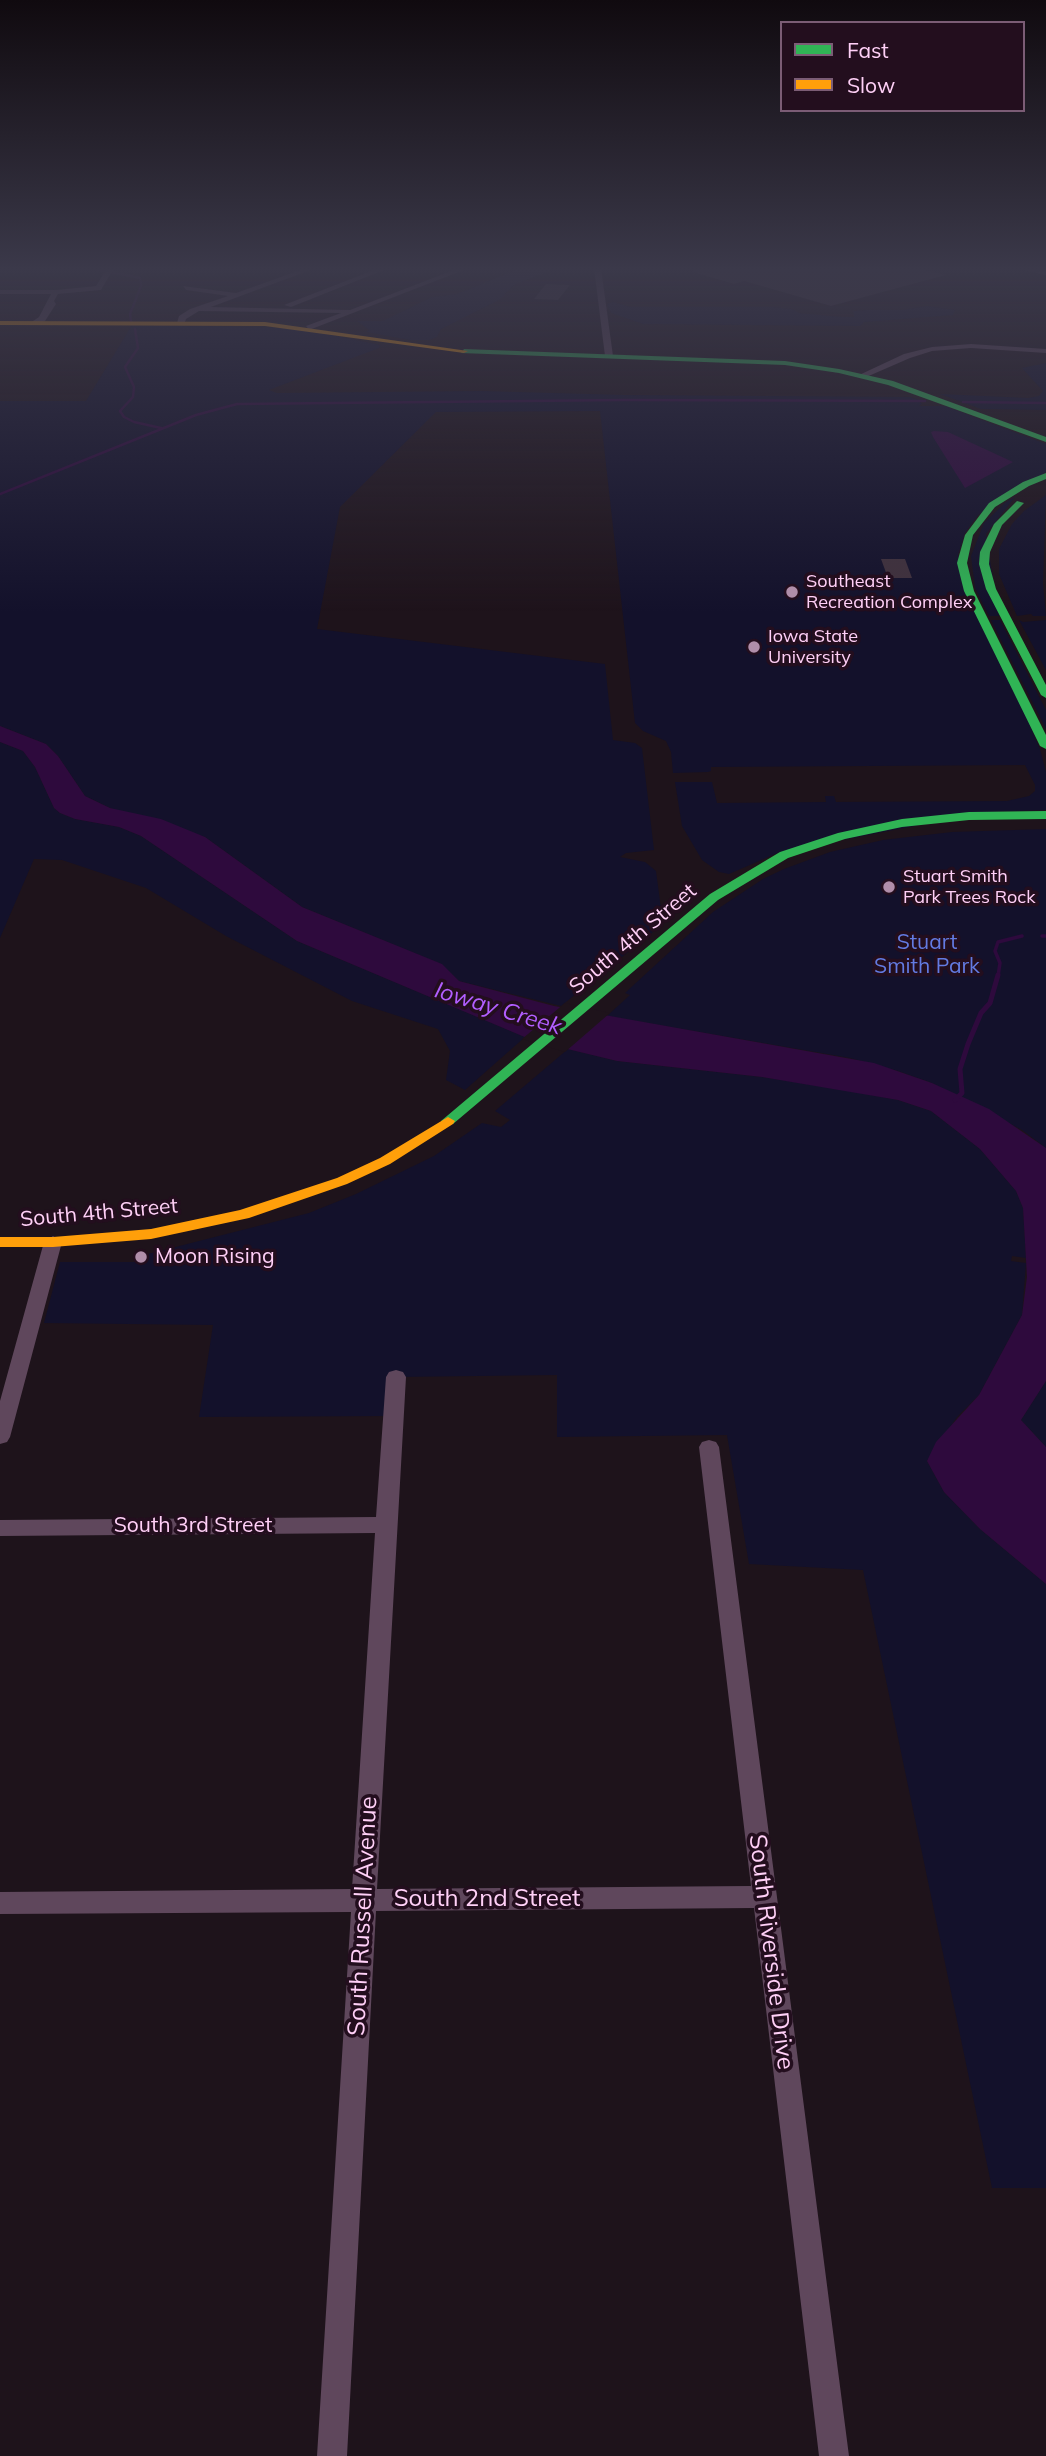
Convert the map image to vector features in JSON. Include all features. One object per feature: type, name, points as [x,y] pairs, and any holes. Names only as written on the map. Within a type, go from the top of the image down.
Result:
[{"type":"main road","points":[[885,383],[1046,440]]},
{"type":"main road","points":[[1046,476],[1026,484],[992,505],[969,535],[962,563],[969,591],[1046,746]]},
{"type":"main road","points":[[1046,487],[1012,509],[998,524],[985,552],[984,564],[991,589],[1046,695]]},
{"type":"main road","name":"South 4th Street","points":[[0,1242],[53,1242],[139,1235],[201,1225],[285,1202],[342,1181],[385,1161],[430,1135],[519,1065],[714,897],[784,855],[814,844],[902,822],[969,816],[1046,815]]},
{"type":"main road","name":"South 4th Street","points":[[761,870],[835,847],[887,836],[968,828],[1046,826]]},
{"type":"street","points":[[0,1437],[53,1242]]},
{"type":"street","name":"South Russell Avenue","points":[[332,2456],[385,1525],[396,1377]]},
{"type":"street","name":"South Riverside Drive","points":[[709,1447],[834,2456]]},
{"type":"street","name":"South 3rd Street","points":[[0,1528],[385,1525]]},
{"type":"street","name":"South 2nd Street","points":[[0,1903],[764,1897]]},
{"type":"green space","points":[[97,383],[288,383],[269,390],[277,393],[481,391],[910,397],[919,400],[922,404],[919,406],[945,406],[1046,444],[1046,472],[978,515],[965,533],[958,555],[1040,749],[1046,772],[1046,810],[987,812],[780,852],[729,874],[719,872],[702,860],[682,826],[675,782],[712,782],[717,803],[826,802],[825,796],[834,796],[836,802],[1007,801],[1029,796],[1035,791],[1035,785],[1025,765],[711,767],[708,772],[673,773],[671,752],[666,741],[643,731],[635,723],[600,411],[436,412],[340,507],[317,629],[605,664],[613,740],[635,743],[642,748],[654,850],[626,853],[620,857],[645,862],[656,871],[663,924],[561,1006],[459,981],[441,964],[302,907],[205,837],[110,808],[85,796],[58,756],[46,744],[0,726],[0,401],[86,401]]},
{"type":"green space","points":[[1035,383],[1046,383],[1046,410],[981,409],[940,394],[1028,398],[1039,396],[1043,391]]},
{"type":"green space","points":[[1046,495],[1043,584],[1046,616],[1017,616],[999,574],[999,549],[1012,524],[1024,511]]},
{"type":"green space","points":[[1015,497],[986,534],[999,616],[989,616],[975,588],[971,556],[984,523]]},
{"type":"green space","points":[[991,620],[1000,620],[1046,710],[1046,729]]},
{"type":"green space","points":[[1019,620],[1046,620],[1046,670]]},
{"type":"green space","points":[[0,742],[23,751],[35,767],[54,808],[60,813],[75,819],[119,827],[141,836],[297,941],[525,1037],[465,1090],[446,1080],[450,1051],[438,1029],[352,1001],[226,936],[146,888],[62,860],[34,859],[0,938]]},
{"type":"green space","name":"Stuart Smith Park","points":[[1046,829],[1046,1148],[1022,1130],[932,1083],[898,1071],[850,1058],[607,1016],[630,995],[625,993],[713,912],[763,879],[784,869],[830,852],[883,840],[952,832]]},
{"type":"green space","points":[[568,1049],[617,1061],[762,1077],[898,1100],[931,1111],[980,1149],[1016,1191],[1023,1208],[1026,1258],[1012,1256],[1011,1261],[1026,1263],[1022,1315],[979,1395],[957,1417],[927,1461],[944,1492],[980,1529],[1046,1584],[1046,2188],[992,2188],[863,1570],[749,1564],[727,1435],[557,1437],[557,1375],[396,1377],[392,1416],[199,1417],[213,1325],[44,1323],[60,1262],[144,1262],[144,1255],[309,1213],[356,1194],[434,1156],[482,1123],[501,1127],[510,1120],[495,1111]]},
{"type":"green space","points":[[1046,1381],[1046,1447],[1021,1420]]},
{"type":"water","points":[[931,432],[948,432],[1013,462],[965,488],[933,437]]},
{"type":"water","name":"Ioway Creek","points":[[0,726],[46,744],[58,756],[85,796],[110,808],[161,819],[205,837],[302,907],[442,964],[459,981],[554,1006],[874,1063],[932,1083],[989,1109],[1046,1148],[1046,1381],[1021,1420],[1046,1447],[1046,1584],[980,1529],[944,1492],[927,1461],[936,1442],[979,1395],[1022,1315],[1027,1277],[1023,1208],[1016,1191],[980,1149],[931,1111],[898,1100],[762,1077],[617,1061],[534,1041],[297,941],[141,836],[119,827],[75,819],[60,813],[54,808],[35,767],[23,751],[0,742]]},
{"type":"pier","points":[[565,1003],[610,1013],[565,1052],[522,1039]]},
{"type":"building","points":[[881,559],[905,559],[912,578],[888,578]]},
{"type":"waterway","points":[[132,383],[133,397],[120,411],[124,417],[134,422],[161,428]]},
{"type":"waterway","points":[[0,494],[196,415],[237,404],[624,400],[925,401]]},
{"type":"waterway","points":[[963,402],[1046,403]]},
{"type":"waterway","points":[[998,976],[1000,963],[995,951],[998,942],[1022,936]]},
{"type":"waterway","points":[[955,1100],[962,1093],[960,1069],[968,1044],[981,1013],[990,1003],[998,975]]},
{"type":"traffic: fast","points":[[888,383],[1046,440]]},
{"type":"traffic: fast","points":[[1046,476],[1026,484],[992,505],[969,535],[962,563],[969,591],[1046,746]]},
{"type":"traffic: fast","points":[[1020,503],[998,524],[985,552],[984,564],[991,589],[1046,695]]},
{"type":"traffic: fast","points":[[448,1121],[714,897],[784,855],[842,836],[902,823],[969,816],[1046,815]]},
{"type":"traffic: slow","points":[[0,1242],[53,1242],[151,1234],[243,1214],[342,1181],[385,1161],[448,1121]]},
{"type":"place","name":"Southeast Recreation Complex","points":[[792,592]]},
{"type":"place","name":"Iowa State University","points":[[754,647]]},
{"type":"place","name":"Stuart Smith Park Trees Rock","points":[[889,887]]},
{"type":"place","name":"Moon Rising","points":[[141,1257]]}]
